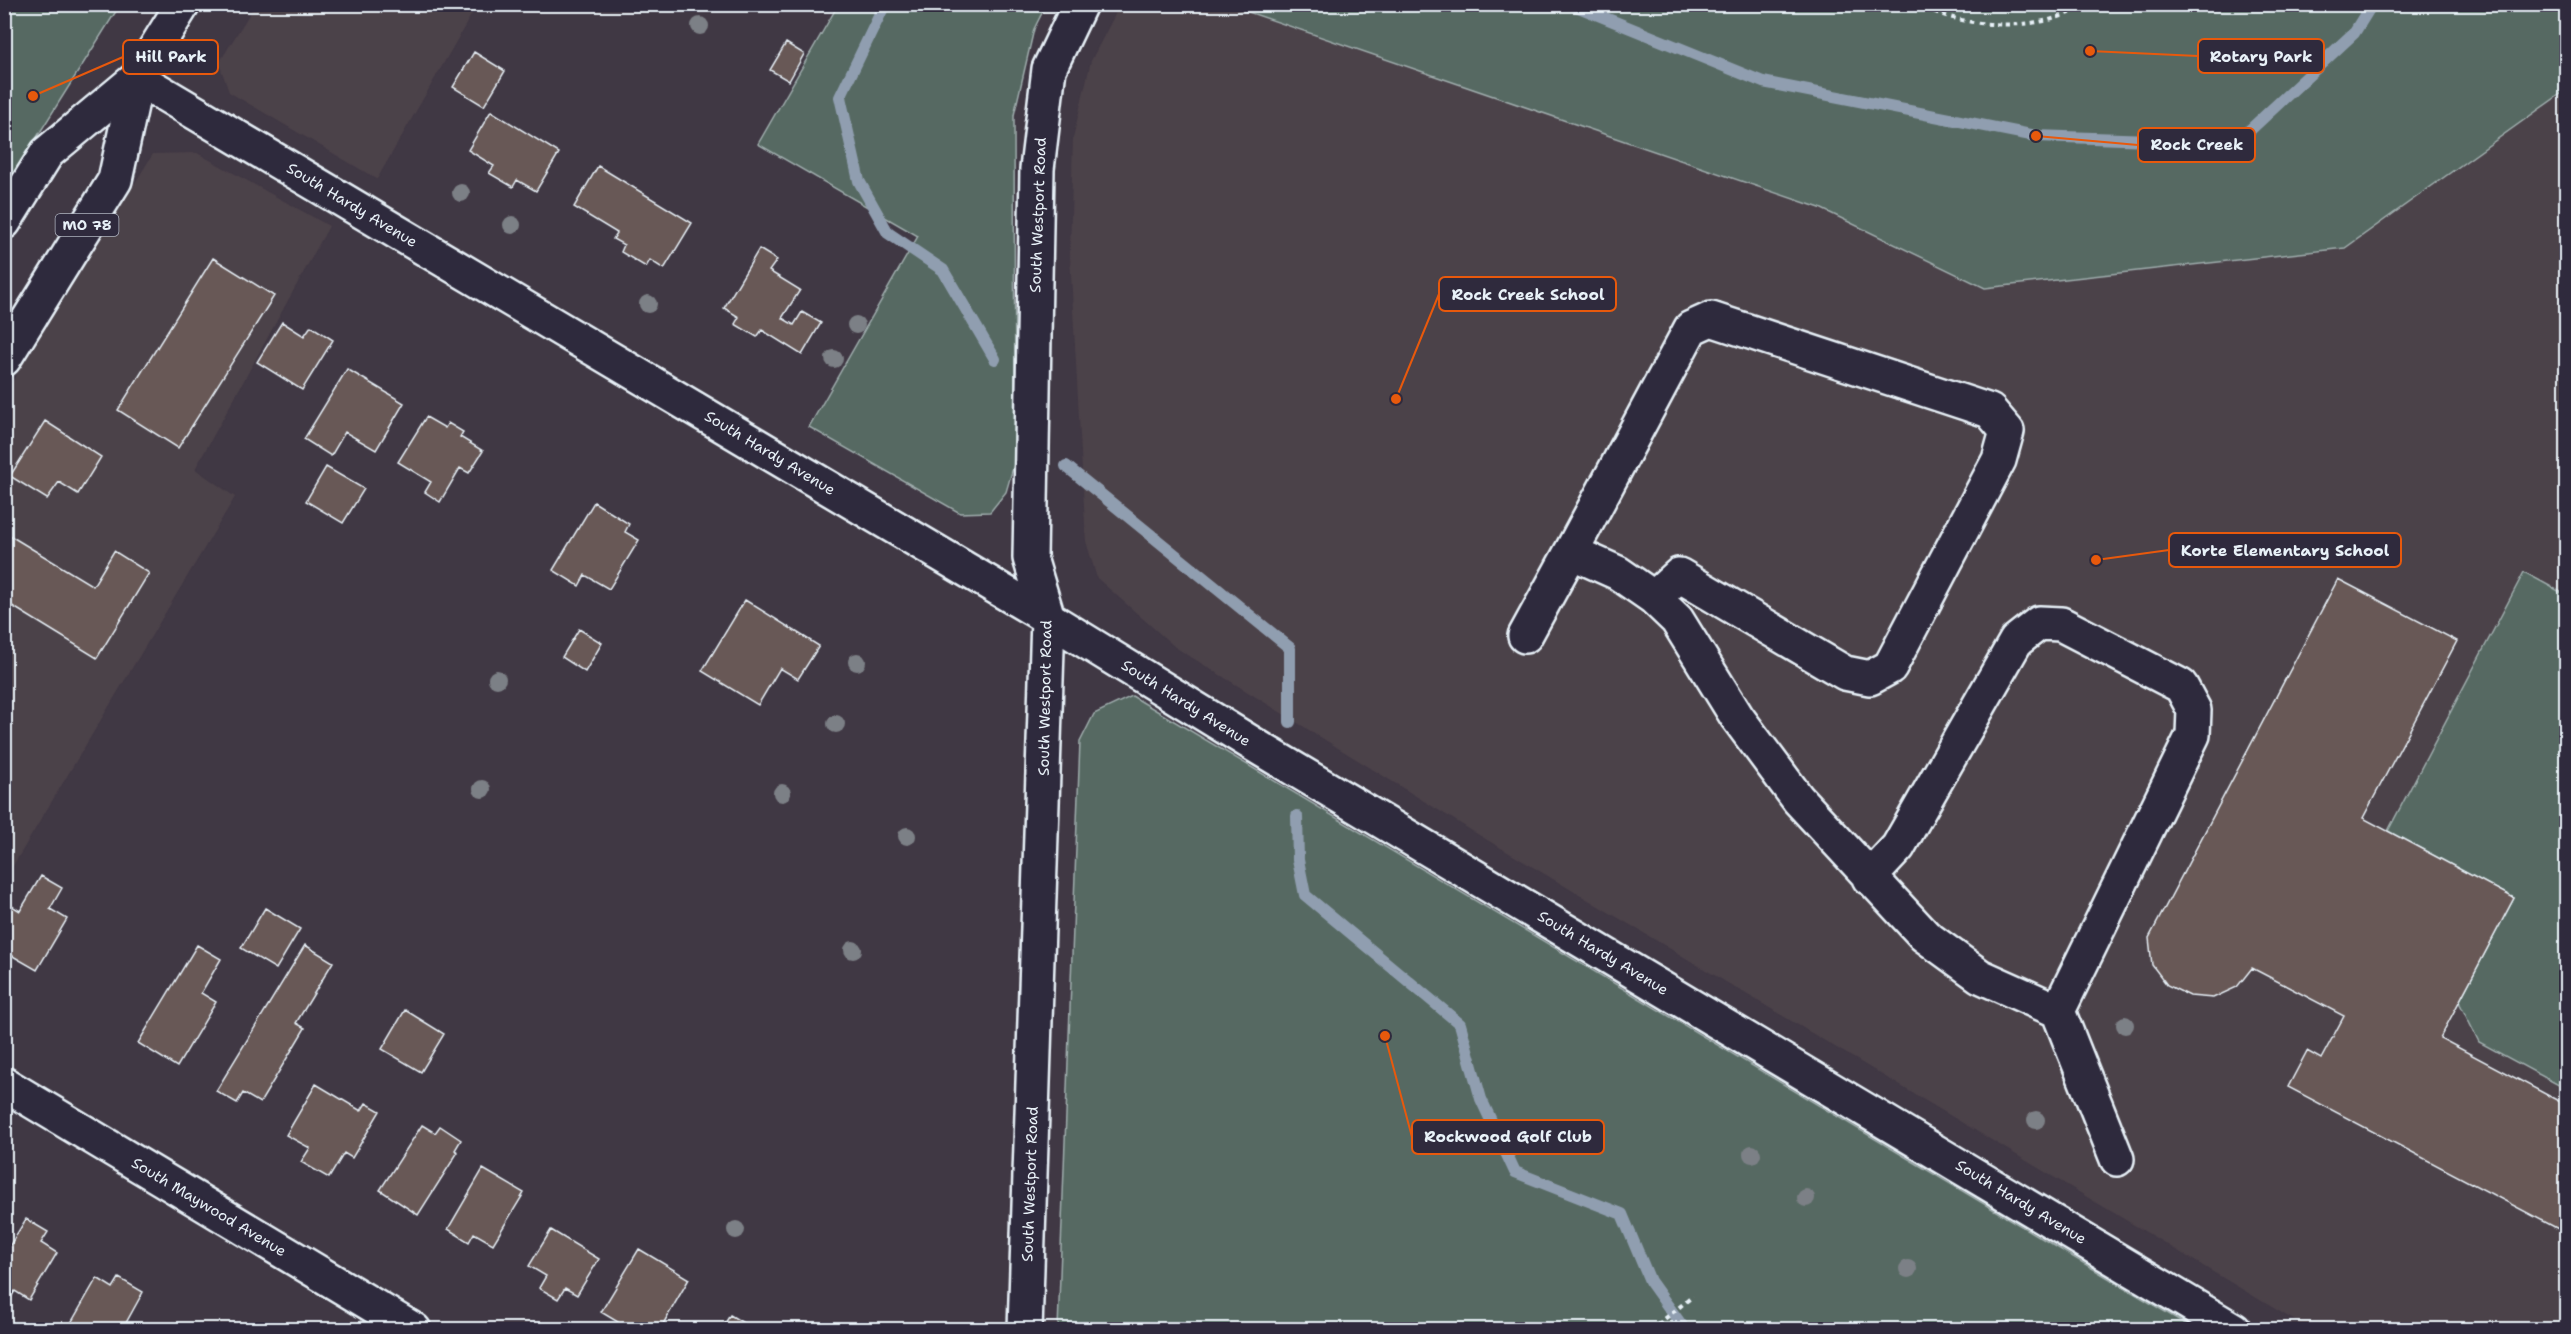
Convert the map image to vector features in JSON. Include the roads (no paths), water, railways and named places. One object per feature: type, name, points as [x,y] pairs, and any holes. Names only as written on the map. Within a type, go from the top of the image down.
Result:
[{"type":"street","name":"MO 78","points":[[4,222],[47,153],[137,78],[183,4]]},
{"type":"street","name":"South Westport Road","points":[[1025,1329],[1048,618],[1030,558],[1037,169],[1049,69],[1080,4]]},
{"type":"street","name":"MO 78","points":[[4,359],[114,180],[137,78]]},
{"type":"street","name":"South Hardy Avenue","points":[[137,78],[1048,618],[1261,749],[2234,1329]]},
{"type":"street","points":[[1525,636],[1691,328],[1711,319],[1990,411],[2007,430],[1999,460],[1890,667],[1870,678],[1845,673],[1679,575],[1654,598]]},
{"type":"street","points":[[1571,552],[1618,573],[1654,598],[1677,620],[1737,717],[1792,790],[1869,878],[1925,936],[1980,976],[2058,1011],[2117,1158]]},
{"type":"street","points":[[1869,878],[1898,848],[2016,641],[2039,623],[2061,624],[2181,686],[2194,710],[2193,735],[2058,1011]]},
{"type":"street","name":"South Maywood Avenue","points":[[4,1084],[414,1329]]},
{"type":"waterway","points":[[885,4],[840,97],[859,181],[888,233],[943,270],[995,359]]},
{"type":"waterway","points":[[1571,4],[1763,82],[2036,136],[2236,143],[2354,33],[2372,4]]},
{"type":"waterway","points":[[1066,466],[1290,648],[1290,722]]},
{"type":"waterway","points":[[1297,816],[1298,860],[1305,895],[1460,1024],[1481,1099],[1515,1172],[1622,1214],[1650,1281],[1685,1330]]},
{"type":"place","name":"Rotary Park","points":[[2090,51]]},
{"type":"place","name":"Hill Park","points":[[33,96]]},
{"type":"place","name":"Rock Creek","points":[[2036,136]]},
{"type":"place","name":"Rock Creek School","points":[[1396,399]]},
{"type":"place","name":"Korte Elementary School","points":[[2096,560]]},
{"type":"place","name":"Rockwood Golf Club","points":[[1385,1036]]}]
